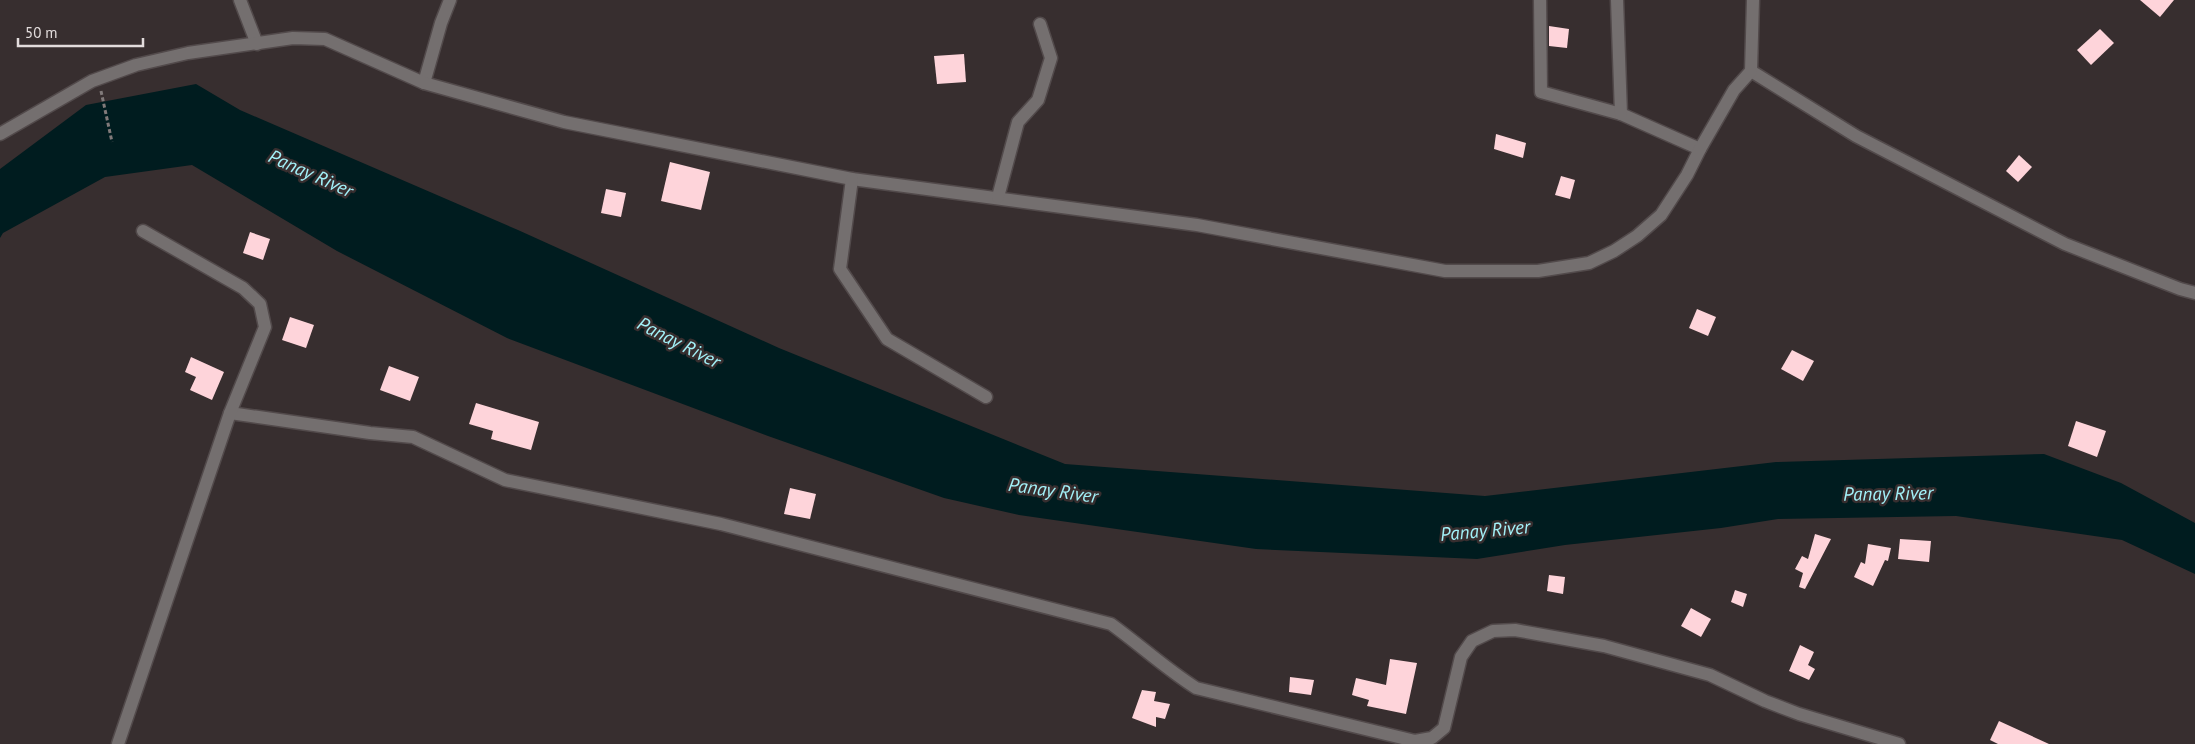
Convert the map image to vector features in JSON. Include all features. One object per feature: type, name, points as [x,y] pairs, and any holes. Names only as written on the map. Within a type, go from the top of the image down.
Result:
[{"type":"street","points":[[240,0],[257,44]]},
{"type":"street","points":[[424,83],[441,23],[450,0]]},
{"type":"street","points":[[1540,0],[1541,92],[1621,114],[1700,149]]},
{"type":"street","points":[[1617,0],[1621,114]]},
{"type":"street","points":[[0,134],[92,81],[136,65],[188,54],[292,38],[324,39],[424,83],[564,122],[852,179],[1197,225],[1445,271],[1538,271],[1589,263],[1614,251],[1637,236],[1661,215],[1687,175],[1734,90],[1752,71],[1753,0]]},
{"type":"street","points":[[998,197],[1018,122],[1038,100],[1050,58],[1040,24]]},
{"type":"street","points":[[1752,71],[1856,136],[2065,244],[2180,289],[2195,293]]},
{"type":"street","points":[[852,179],[840,269],[886,339],[986,397]]},
{"type":"street","points":[[118,744],[230,413],[265,327],[260,304],[243,288],[143,231]]},
{"type":"street","points":[[230,413],[370,433],[413,437],[505,480],[721,524],[1111,624],[1135,641],[1170,672],[1196,688],[1415,741],[1432,738],[1444,728],[1461,657],[1472,641],[1493,631],[1515,630],[1604,646],[1710,675],[1765,701],[1799,714],[1899,744]]},
{"type":"path","points":[[101,89],[112,142]]},
{"type":"water","name":"Panay River","points":[[196,84],[240,110],[518,230],[779,348],[1065,464],[1485,496],[1776,462],[2044,454],[2121,483],[2195,523],[2195,574],[2122,540],[1956,516],[1778,519],[1721,528],[1565,545],[1477,559],[1256,549],[1019,515],[944,498],[768,436],[507,338],[337,251],[192,165],[105,177],[3,233],[0,238],[0,169],[86,105]]},
{"type":"building","points":[[2140,0],[2174,0],[2160,17]]},
{"type":"building","points":[[1549,26],[1569,29],[1567,48],[1549,46]]},
{"type":"building","points":[[2100,29],[2114,43],[2091,65],[2077,50]]},
{"type":"building","points":[[964,54],[966,82],[937,84],[934,56]]},
{"type":"building","points":[[1496,134],[1526,143],[1523,158],[1494,149]]},
{"type":"building","points":[[2019,155],[2032,167],[2018,182],[2006,171]]},
{"type":"building","points":[[670,162],[710,172],[701,210],[661,201]]},
{"type":"building","points":[[1561,176],[1575,180],[1570,199],[1555,195]]},
{"type":"building","points":[[606,189],[626,193],[621,217],[601,213]]},
{"type":"building","points":[[250,232],[270,239],[263,260],[243,253]]},
{"type":"building","points":[[1697,309],[1716,317],[1708,336],[1689,328]]},
{"type":"building","points":[[290,317],[314,325],[306,348],[282,340]]},
{"type":"building","points":[[1792,350],[1814,361],[1803,381],[1781,369]]},
{"type":"building","points":[[191,357],[224,372],[212,400],[190,390],[196,377],[185,372]]},
{"type":"building","points":[[389,366],[419,377],[410,401],[380,390]]},
{"type":"building","points":[[476,403],[539,422],[531,450],[491,439],[493,431],[469,424]]},
{"type":"building","points":[[2076,421],[2106,431],[2097,457],[2068,446]]},
{"type":"building","points":[[790,488],[816,494],[810,519],[784,514]]},
{"type":"building","points":[[1815,534],[1831,539],[1805,589],[1799,587],[1803,573],[1795,569],[1802,556],[1808,559]]},
{"type":"building","points":[[1900,539],[1931,541],[1929,562],[1898,559]]},
{"type":"building","points":[[1868,544],[1891,548],[1888,561],[1885,560],[1873,586],[1854,577],[1861,562],[1865,564]]},
{"type":"building","points":[[1549,575],[1565,577],[1563,594],[1547,591]]},
{"type":"building","points":[[1735,590],[1747,594],[1743,607],[1731,602]]},
{"type":"building","points":[[1691,608],[1711,619],[1701,637],[1681,626]]},
{"type":"building","points":[[1800,645],[1814,652],[1808,665],[1815,669],[1809,680],[1789,671]]},
{"type":"building","points":[[1390,659],[1417,663],[1406,714],[1367,706],[1369,700],[1352,695],[1356,678],[1386,685]]},
{"type":"building","points":[[1290,677],[1314,680],[1311,695],[1289,692]]},
{"type":"building","points":[[1142,690],[1156,692],[1154,701],[1170,704],[1165,719],[1156,717],[1156,727],[1132,718]]},
{"type":"building","points":[[1999,721],[2049,744],[1998,744],[1990,740]]}]
